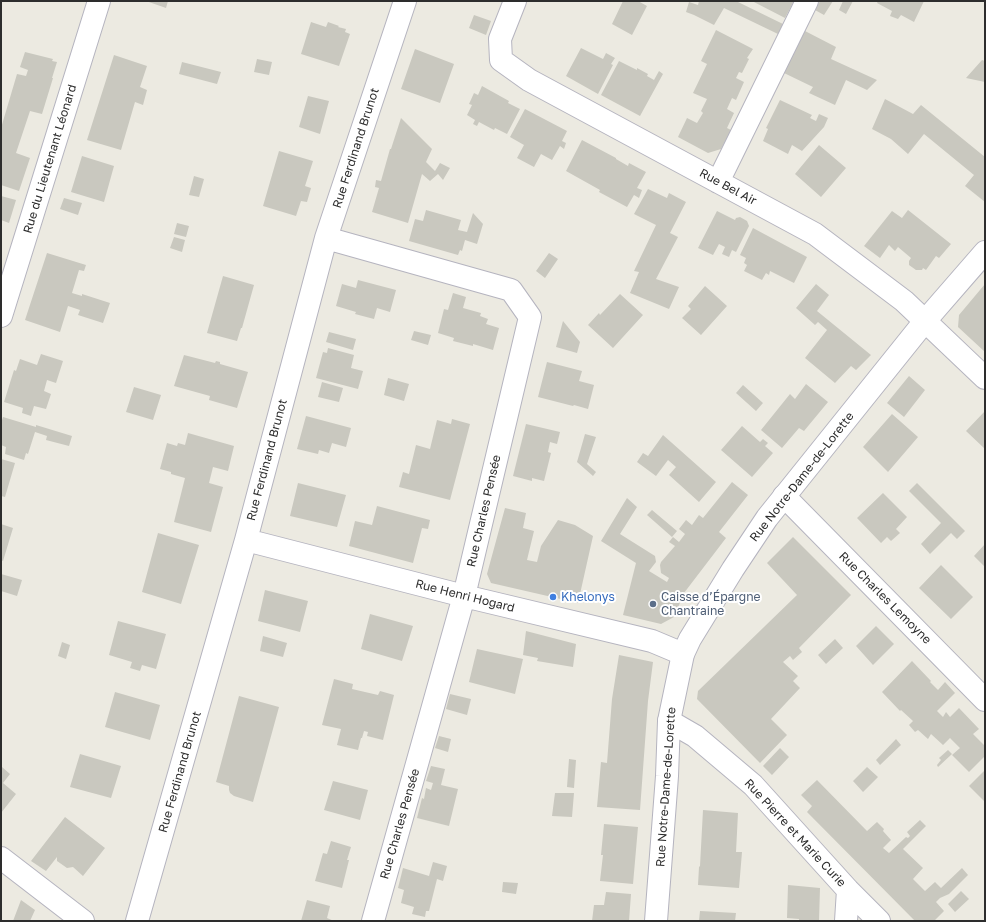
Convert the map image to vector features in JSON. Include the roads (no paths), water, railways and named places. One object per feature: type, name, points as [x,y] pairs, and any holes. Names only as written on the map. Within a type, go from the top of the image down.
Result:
[{"type":"street","name":"Rue du Lieutenant Léonard","points":[[1,316],[99,1]]},
{"type":"street","name":"Rue Ferdinand Brunot","points":[[137,921],[246,540],[326,238],[405,1]]},
{"type":"street","name":"Rue Bel Air","points":[[515,1],[500,40],[501,60],[529,80],[815,234],[904,302],[985,378]]},
{"type":"street","points":[[718,182],[807,1]]},
{"type":"street","name":"Rue Charles Pensée","points":[[326,238],[511,290],[530,317],[464,596],[373,921]]},
{"type":"street","name":"Rue Notre-Dame-de-Lorette","points":[[656,921],[667,776],[669,721],[683,654],[690,639],[733,569],[767,518],[925,321],[985,252]]},
{"type":"street","name":"Rue Charles Lemoyne","points":[[784,496],[985,700]]},
{"type":"street","name":"Rue Henri Hogard","points":[[246,540],[464,596],[652,641],[683,654]]},
{"type":"street","name":"Rue Pierre et Marie Curie","points":[[669,721],[694,736],[753,785],[848,890],[879,921]]},
{"type":"street","points":[[1,858],[83,921]]},
{"type":"street","points":[[846,921],[848,890]]},
{"type":"place","name":"Khelonys","points":[[553,597]]},
{"type":"place","name":"Caisse d’Épargne Chantraine","points":[[653,604]]}]
